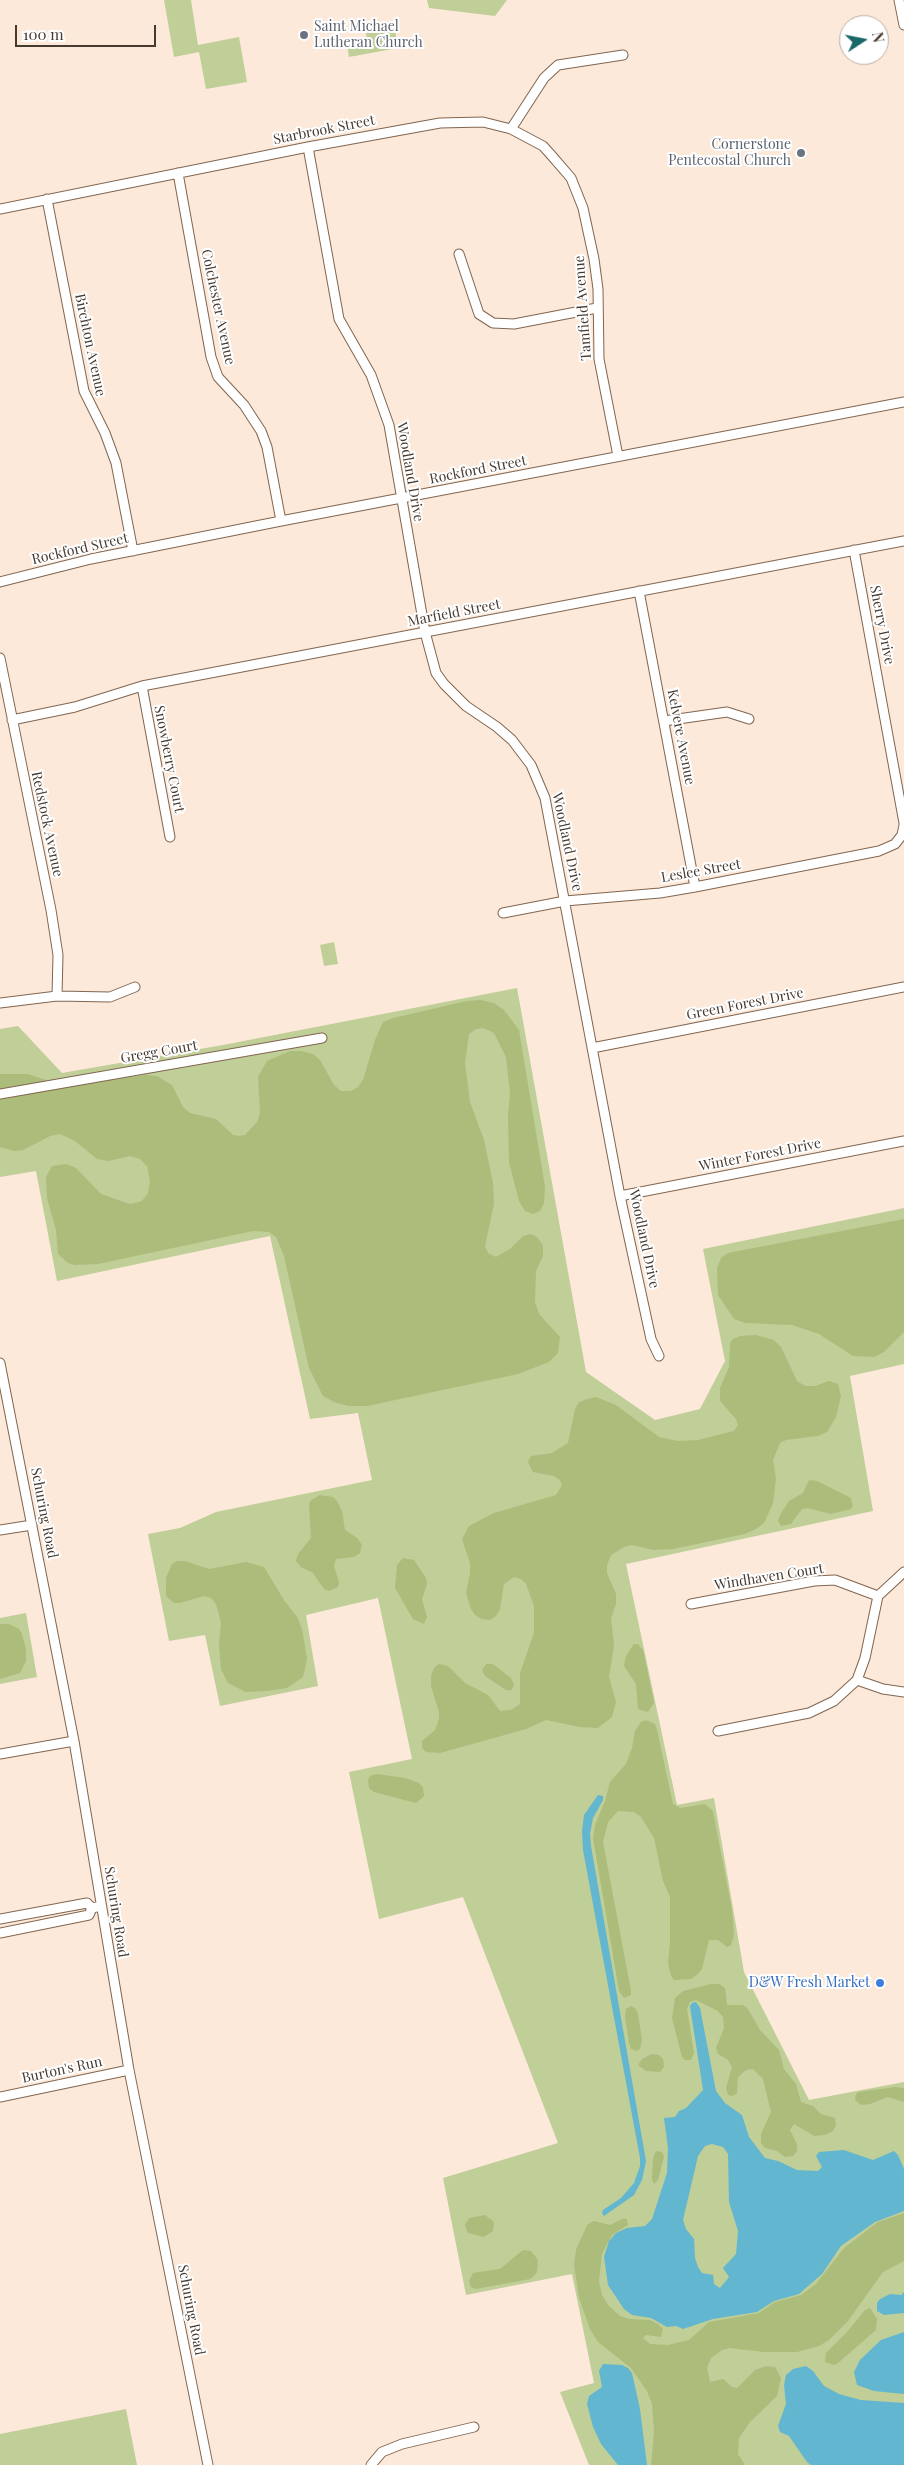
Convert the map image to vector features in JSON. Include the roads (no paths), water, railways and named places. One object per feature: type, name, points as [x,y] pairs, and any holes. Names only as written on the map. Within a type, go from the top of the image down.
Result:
[{"type":"street","points":[[899,0],[904,25]]},
{"type":"street","points":[[511,128],[544,78],[558,65],[623,55]]},
{"type":"street","name":"Starbrook Street","points":[[0,209],[308,147],[440,123],[483,122],[511,128]]},
{"type":"street","name":"Tamfield Avenue","points":[[511,128],[543,146],[571,178],[583,208],[594,259],[599,359],[618,456]]},
{"type":"street","name":"Woodland Drive","points":[[308,147],[339,320],[370,375],[389,425],[400,499],[425,632],[436,672],[444,684],[466,706],[498,726],[512,740],[531,765],[539,781],[550,818],[620,1196],[651,1339],[659,1356]]},
{"type":"street","name":"Colchester Avenue","points":[[178,173],[211,357],[218,377],[244,405],[261,432],[267,447],[281,521]]},
{"type":"street","name":"Birchton Avenue","points":[[47,199],[84,391],[105,433],[116,463],[133,551]]},
{"type":"street","points":[[459,254],[479,314],[493,323],[514,324],[597,308]]},
{"type":"street","name":"Rockford Street","points":[[0,582],[133,551],[281,521],[904,402]]},
{"type":"street","name":"Marfield Street","points":[[12,720],[75,707],[142,686],[904,541]]},
{"type":"street","name":"Sherry Drive","points":[[854,550],[904,824],[900,838]]},
{"type":"street","name":"Kelvere Avenue","points":[[639,591],[695,887]]},
{"type":"street","name":"Redstock Avenue","points":[[0,658],[54,928],[58,955],[57,996]]},
{"type":"street","name":"Snowberry Court","points":[[142,686],[170,837]]},
{"type":"street","points":[[664,721],[727,712],[749,719]]},
{"type":"street","name":"Leslee Street","points":[[503,913],[565,901],[660,893],[695,887],[879,851],[892,847],[900,838]]},
{"type":"street","points":[[0,1003],[57,996],[110,997],[135,987]]},
{"type":"street","name":"Green Forest Drive","points":[[592,1048],[904,987]]},
{"type":"street","name":"Gregg Court","points":[[0,1094],[322,1038]]},
{"type":"street","name":"Winter Forest Drive","points":[[620,1196],[904,1140]]},
{"type":"street","name":"Schuring Road","points":[[0,1363],[74,1740],[97,1907],[208,2465]]},
{"type":"street","points":[[0,1530],[32,1525]]},
{"type":"street","points":[[718,1732],[809,1713],[834,1701],[857,1680],[865,1658],[869,1630],[878,1596],[904,1572]]},
{"type":"street","name":"Windhaven Court","points":[[691,1604],[814,1581],[835,1580],[878,1596]]},
{"type":"street","points":[[857,1680],[883,1689],[904,1692]]},
{"type":"street","points":[[0,1754],[74,1740]]},
{"type":"street","points":[[0,1919],[87,1903],[97,1907],[89,1916],[0,1933]]},
{"type":"street","name":"Burton's Run","points":[[0,2097],[129,2070]]},
{"type":"street","points":[[371,2465],[382,2452],[402,2444],[474,2427]]},
{"type":"water","points":[[598,1795],[603,1796],[603,1800],[593,1818],[590,1834],[591,1846],[646,2161],[642,2180],[634,2195],[604,2216],[603,2210],[621,2198],[634,2183],[640,2166],[640,2158],[583,1850],[582,1831],[584,1815]]},
{"type":"water","points":[[696,2002],[700,2008],[716,2091],[725,2103],[742,2115],[749,2137],[765,2158],[778,2161],[797,2170],[818,2171],[822,2167],[816,2156],[819,2152],[844,2150],[873,2160],[894,2151],[898,2155],[904,2169],[904,2211],[875,2222],[841,2246],[822,2274],[799,2294],[774,2301],[757,2312],[713,2319],[683,2329],[676,2326],[667,2327],[651,2318],[632,2315],[624,2309],[608,2285],[604,2257],[609,2241],[616,2233],[627,2228],[645,2226],[652,2219],[667,2173],[668,2148],[664,2118],[675,2117],[679,2111],[686,2108],[703,2090],[690,2006]],"holes":[[[712,2144],[723,2147],[728,2154],[729,2202],[738,2231],[736,2254],[723,2268],[729,2277],[720,2288],[714,2284],[713,2275],[702,2273],[698,2267],[695,2258],[694,2239],[686,2229],[683,2220],[698,2156],[705,2146]]]},
{"type":"water","points":[[904,2292],[904,2313],[884,2315],[877,2311],[877,2303],[880,2299],[890,2294],[901,2295]]},
{"type":"water","points":[[904,2332],[904,2394],[874,2391],[857,2385],[854,2372],[860,2360],[881,2340]]},
{"type":"water","points":[[603,2364],[622,2365],[632,2373],[640,2409],[647,2465],[618,2465],[601,2444],[593,2427],[587,2404],[589,2396],[602,2387],[599,2371]]},
{"type":"water","points":[[806,2366],[813,2371],[824,2386],[839,2394],[861,2400],[904,2403],[904,2465],[811,2465],[807,2462],[789,2436],[780,2432],[778,2426],[786,2404],[784,2385],[786,2375],[793,2369]]},
{"type":"place","name":"Saint Michael Lutheran Church","points":[[304,35]]},
{"type":"place","name":"Cornerstone Pentecostal Church","points":[[801,153]]},
{"type":"place","name":"D&W Fresh Market","points":[[880,1983]]}]
